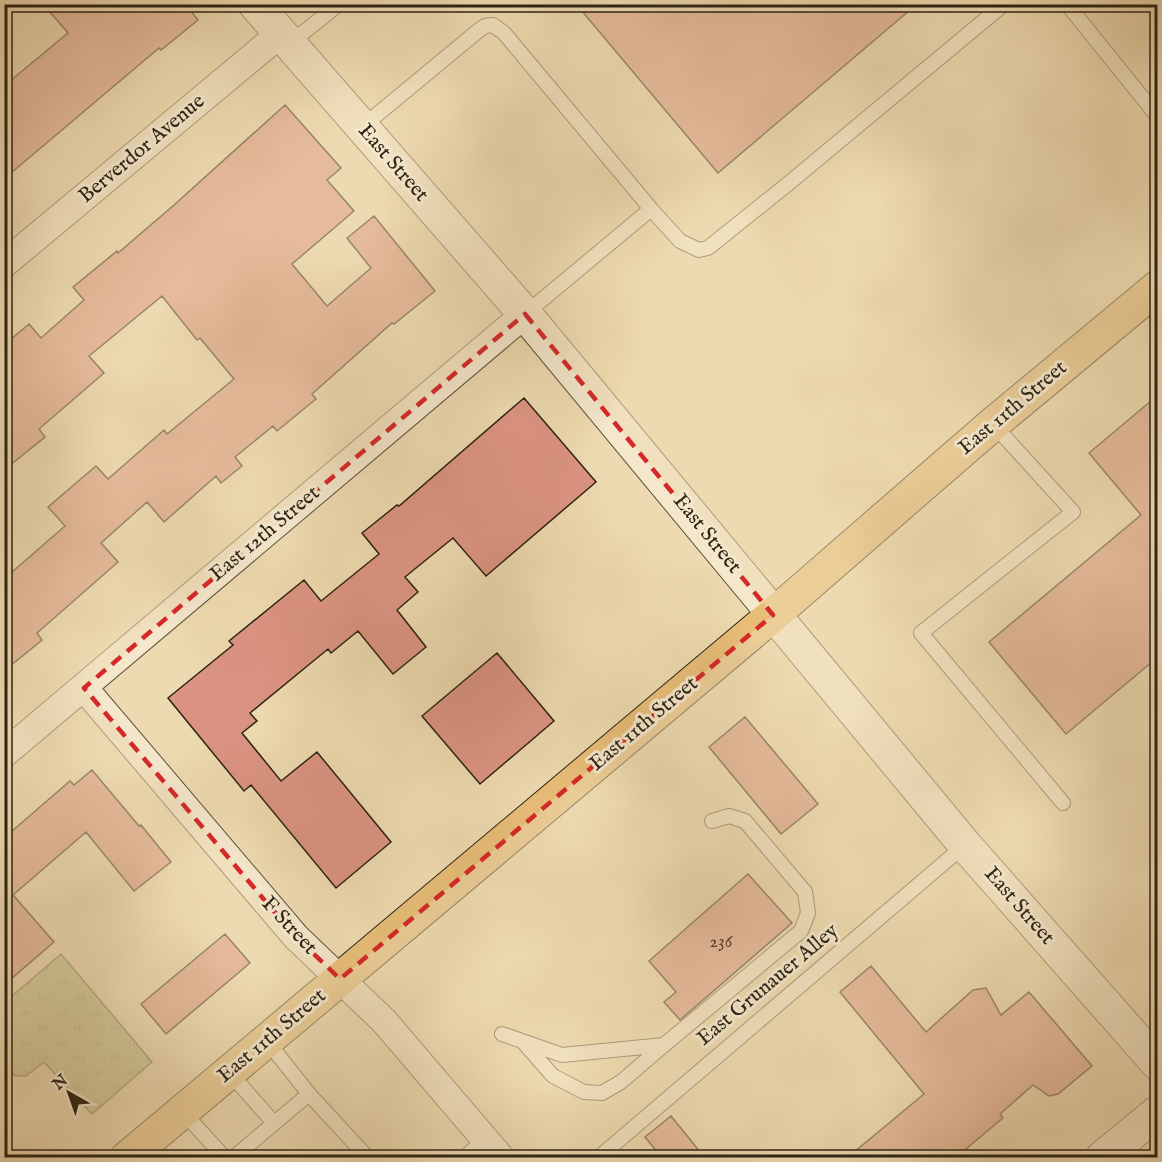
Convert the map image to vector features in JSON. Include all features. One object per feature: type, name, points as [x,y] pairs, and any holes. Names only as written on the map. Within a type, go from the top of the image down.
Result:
[{"type":"main road","name":"East 11th Street","points":[[127,1158],[773,615],[993,424],[1158,286]]},
{"type":"street","name":"East Street","points":[[255,4],[525,314],[965,844],[1158,1064]]},
{"type":"street","name":"Berverdor Avenue","points":[[4,264],[284,39]]},
{"type":"street","name":"East 12th Street","points":[[4,754],[525,314]]},
{"type":"street","name":"F Street","points":[[84,688],[296,937],[384,1021],[493,1148]]},
{"type":"street","points":[[1102,1158],[1158,1112]]},
{"type":"lane","points":[[284,39],[339,4]]},
{"type":"lane","points":[[362,127],[485,26],[493,25],[499,29],[651,209],[681,241],[690,247],[708,248],[1004,4]]},
{"type":"lane","points":[[1067,4],[1158,117]]},
{"type":"lane","points":[[525,314],[651,209]]},
{"type":"lane","points":[[993,424],[1072,512],[921,633],[1063,804]]},
{"type":"lane","points":[[523,1041],[553,1076],[584,1092],[602,1092],[621,1082],[801,932],[808,913],[805,892],[745,821],[729,816],[712,821]]},
{"type":"lane","name":"East Grunauer Alley","points":[[598,1158],[965,844]]},
{"type":"lane","points":[[502,1034],[562,1055],[664,1045]]},
{"type":"lane","points":[[267,1041],[309,1094],[368,1158]]},
{"type":"lane","points":[[230,1072],[274,1123]]},
{"type":"lane","points":[[233,1158],[309,1094]]},
{"type":"lane","points":[[182,1111],[225,1158]]},
{"type":"lane","points":[[464,1158],[493,1148]]},
{"type":"highlighted area","points":[[525,314],[773,615],[340,979],[296,937],[84,688]]},
{"type":"green space","points":[[61,954],[152,1062],[92,1114],[44,1062],[26,1076],[15,1076],[5,1064],[5,1002]]},
{"type":"building","points":[[43,4],[185,4],[198,20],[161,50],[159,48],[4,179],[4,86],[68,33]]},
{"type":"building","points":[[576,4],[917,4],[718,173]]},
{"type":"building","points":[[285,105],[341,168],[327,180],[354,211],[292,264],[327,306],[371,268],[347,238],[374,216],[435,291],[394,324],[392,323],[312,394],[316,399],[277,431],[273,426],[235,457],[242,466],[221,483],[216,476],[164,522],[147,502],[101,543],[118,562],[37,633],[42,640],[4,671],[4,579],[65,526],[48,507],[96,466],[108,479],[164,430],[167,434],[234,379],[200,338],[197,340],[162,296],[89,356],[104,373],[39,429],[45,437],[4,470],[4,345],[29,324],[41,338],[84,300],[73,287],[117,251],[118,253],[174,205]]},
{"type":"building","points":[[1158,395],[1158,657],[1066,734],[989,642],[1141,515],[1089,453]]},
{"type":"building","points":[[524,398],[596,482],[486,576],[453,538],[405,577],[418,592],[397,610],[426,647],[393,674],[358,631],[331,653],[328,649],[250,713],[257,721],[242,733],[281,781],[317,752],[391,842],[336,888],[251,785],[244,791],[168,698],[233,645],[229,641],[304,580],[321,601],[379,554],[362,533],[397,505],[399,506]]},
{"type":"building","points":[[497,653],[554,721],[480,784],[422,716]]},
{"type":"building","points":[[745,717],[818,804],[781,834],[709,747]]},
{"type":"building","points":[[92,770],[171,862],[134,891],[86,832],[13,895],[54,942],[4,985],[4,838],[70,781],[74,785]]},
{"type":"building","points":[[748,874],[792,923],[680,1020],[664,1002],[676,992],[649,961]]},
{"type":"building","points":[[225,934],[250,963],[166,1034],[141,1004]]},
{"type":"building","points":[[871,966],[926,1032],[973,990],[986,988],[1001,1015],[1029,992],[1092,1066],[1058,1094],[1049,1096],[1033,1085],[1000,1114],[1003,1118],[955,1158],[847,1158],[924,1094],[840,992]]},
{"type":"building","points":[[671,1116],[705,1158],[662,1158],[645,1137]]}]
